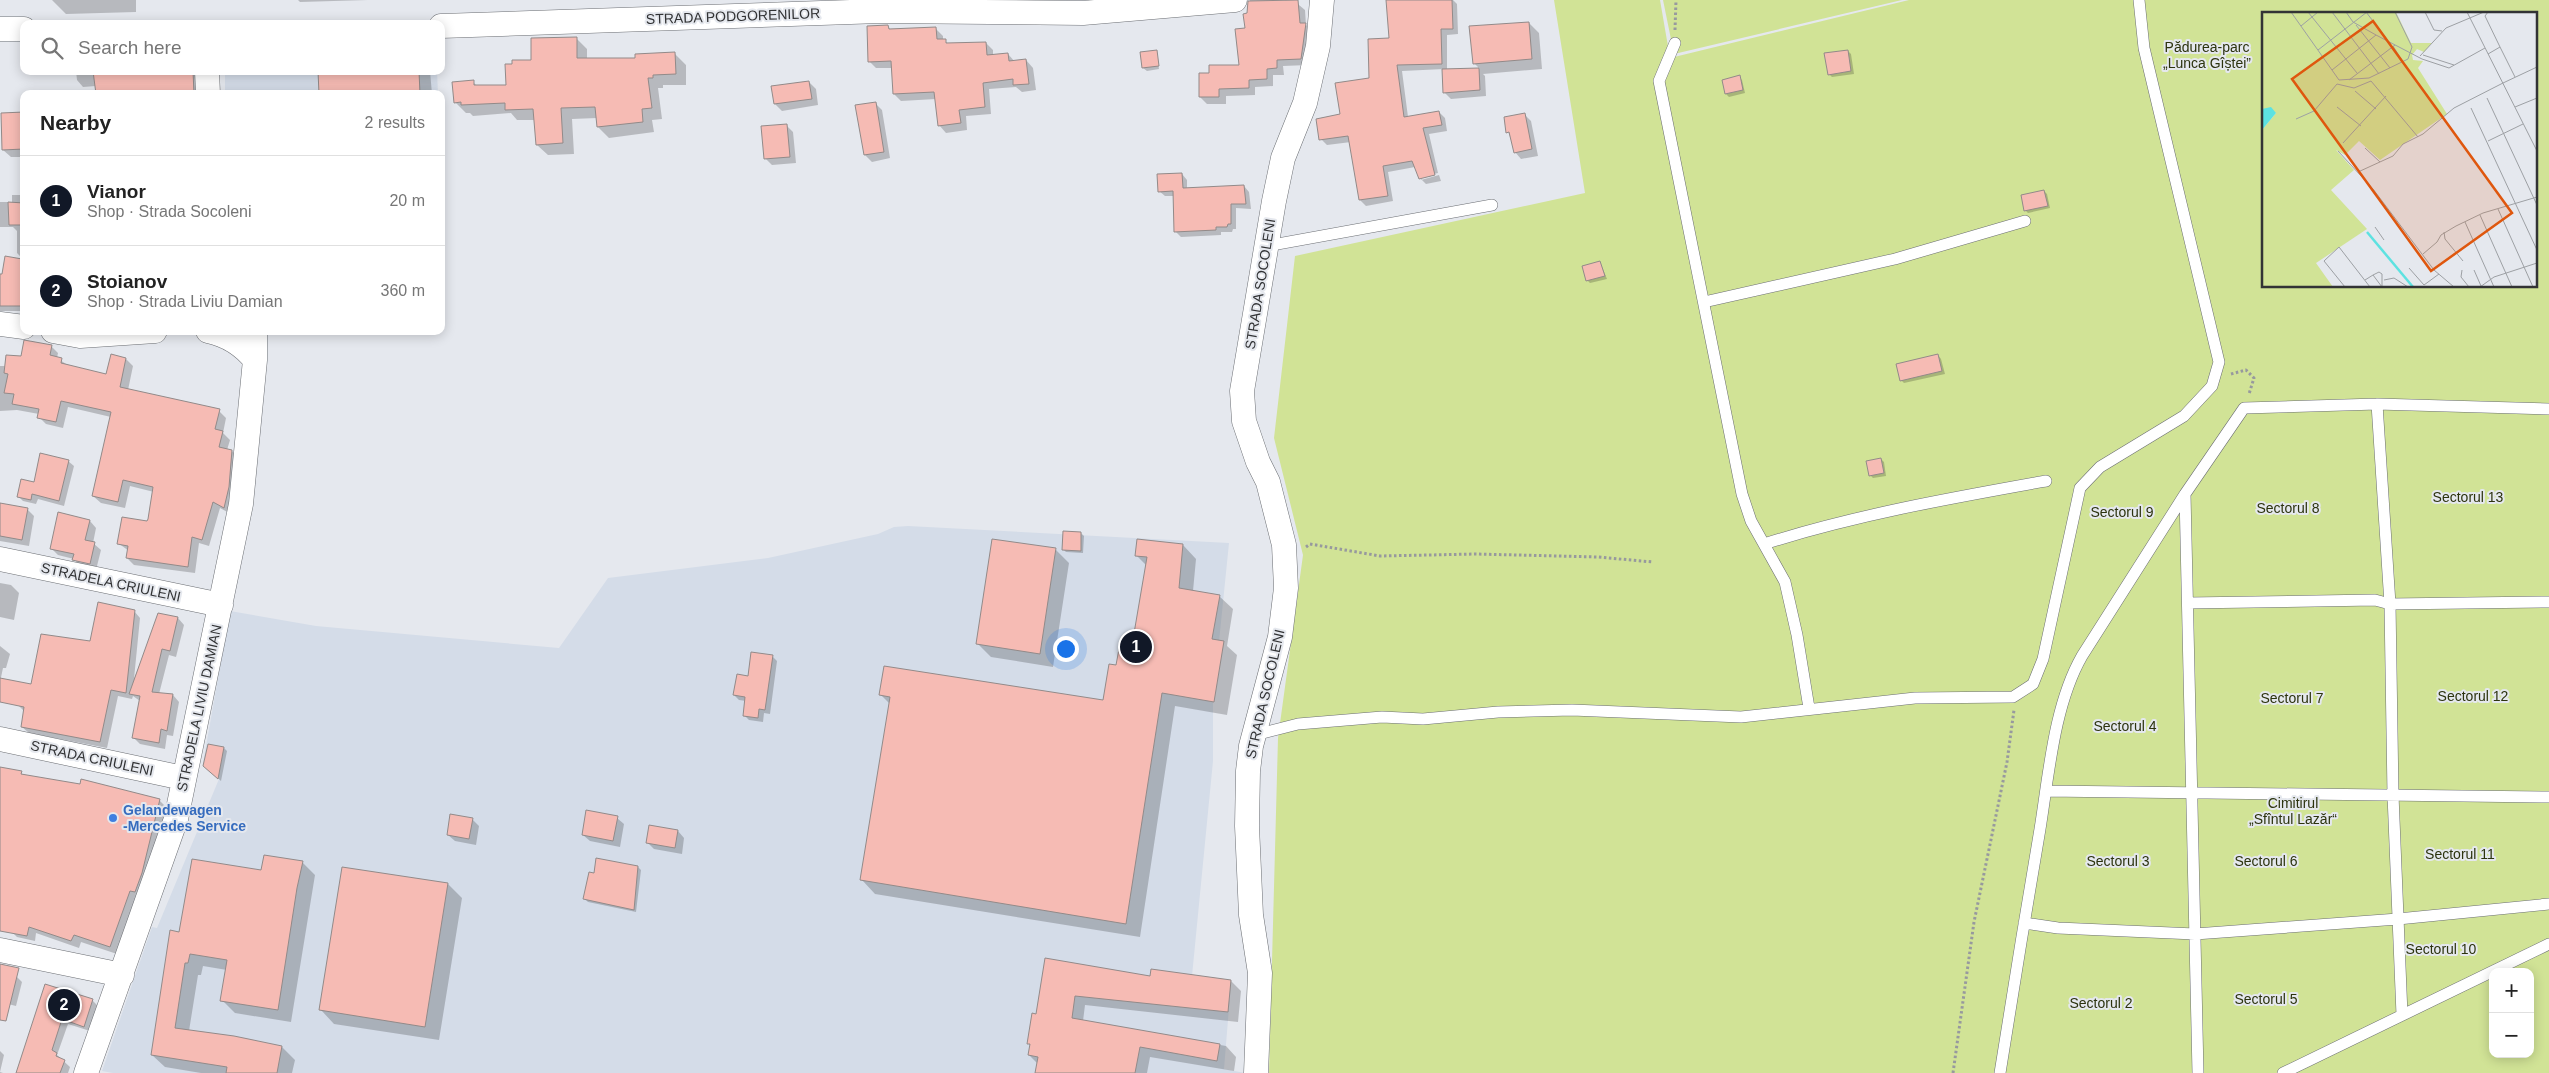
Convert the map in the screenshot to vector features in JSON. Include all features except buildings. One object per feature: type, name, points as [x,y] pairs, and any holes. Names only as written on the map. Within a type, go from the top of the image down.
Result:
[{"type":"street","name":"STRADA PODGORENILOR","points":[[445,26],[880,11],[1083,13],[1235,0]]},
{"type":"street","name":"STRADA SOCOLENI","points":[[1256,1073],[1260,973],[1251,915],[1246,797],[1248,771],[1255,735],[1280,636],[1286,588],[1284,544],[1275,505],[1244,421],[1242,391],[1283,158],[1304,103],[1318,46],[1322,0]]},
{"type":"street","points":[[0,29],[20,29]]},
{"type":"street","points":[[206,75],[208,90]]},
{"type":"street","points":[[0,324],[20,326]]},
{"type":"street","points":[[75,335],[95,335]]},
{"type":"street","points":[[219,335],[246,348],[255,360]]},
{"type":"street","name":"STRADELA LIVIU DAMIAN","points":[[86,1073],[176,819],[241,504],[255,360],[255,335]]},
{"type":"street","name":"STRADELA CRIULENI","points":[[0,559],[221,605]]},
{"type":"street","name":"STRADA CRIULENI","points":[[0,739],[184,778]]},
{"type":"street","points":[[0,950],[122,975]]},
{"type":"lane","points":[[1255,735],[1298,724],[1382,717],[1423,719],[1508,712],[1572,710],[1741,717],[1809,708],[1915,698],[2013,697],[2033,684],[2044,659],[2080,488],[2100,467],[2184,416],[2212,386],[2219,362],[2144,48],[2139,0]]},
{"type":"lane","points":[[1675,43],[1660,81],[1742,494],[1751,521],[1785,582],[1797,636],[1809,708]]},
{"type":"lane","points":[[1267,246],[1492,205]]},
{"type":"lane","points":[[1704,302],[1895,259],[2025,221]]},
{"type":"lane","points":[[2377,404],[2390,604],[2393,795],[2402,1014]]},
{"type":"lane","points":[[2000,1073],[2062,703],[2074,669],[2185,494],[2244,408],[2377,404],[2549,409]]},
{"type":"lane","points":[[1764,544],[1827,526],[1953,497],[2046,481]]},
{"type":"lane","points":[[2185,494],[2198,1073]]},
{"type":"lane","points":[[2188,603],[2375,600],[2390,604],[2549,602]]},
{"type":"lane","points":[[2046,791],[2549,797]]},
{"type":"lane","points":[[2024,923],[2058,928],[2195,934],[2398,919],[2549,904]]},
{"type":"lane","points":[[2283,1073],[2549,944]]},
{"type":"path","points":[[1675,43],[1676,0]]},
{"type":"path","points":[[2212,386],[2226,375],[2246,370],[2254,378],[2244,408]]},
{"type":"path","points":[[1285,566],[1310,544],[1380,556],[1476,554],[1598,557],[1653,562]]},
{"type":"path","points":[[1953,1073],[1974,922],[2009,754],[2014,720],[2013,697]]},
{"type":"shaded area","points":[[225,75],[437,75],[438,90],[225,90]]},
{"type":"shaded area","points":[[908,526],[1229,543],[1213,701],[1213,761],[1192,976],[1231,983],[1224,1069],[1245,1073],[113,1073],[102,1071],[152,927],[157,928],[219,779],[203,763],[230,611],[316,626],[559,648],[608,578],[768,558],[878,534],[894,527]]},
{"type":"green space","points":[[1554,0],[1660,0],[1670,58],[1909,0],[2549,0],[2549,1073],[1269,1073],[1278,738],[1303,555],[1274,438],[1295,256],[1585,193]]},
{"type":"green space","points":[[1663,0],[1902,0],[1674,54]]},
{"type":"place","name":"Vianor","points":[[1136,647]]},
{"type":"place","name":"Gelandewagen -Mercedes Service","points":[[113,818]]},
{"type":"place","name":"Stoianov","points":[[64,1005]]},
{"type":"park label","name":"Pădurea-parc „Lunca Gîștei”","points":[[2207,56]]},
{"type":"park label","name":"Sectorul 13","points":[[2468,497]]},
{"type":"park label","name":"Sectorul 8","points":[[2288,508]]},
{"type":"park label","name":"Sectorul 9","points":[[2122,512]]},
{"type":"park label","name":"Sectorul 12","points":[[2473,696]]},
{"type":"park label","name":"Sectorul 7","points":[[2292,698]]},
{"type":"park label","name":"Sectorul 4","points":[[2125,726]]},
{"type":"park label","name":"Cimitirul „Sfîntul Lazăr“","points":[[2293,812]]},
{"type":"park label","name":"Sectorul 11","points":[[2460,854]]},
{"type":"park label","name":"Sectorul 3","points":[[2118,861]]},
{"type":"park label","name":"Sectorul 6","points":[[2266,861]]},
{"type":"park label","name":"Sectorul 10","points":[[2441,949]]},
{"type":"park label","name":"Sectorul 5","points":[[2266,999]]},
{"type":"park label","name":"Sectorul 2","points":[[2101,1003]]}]
